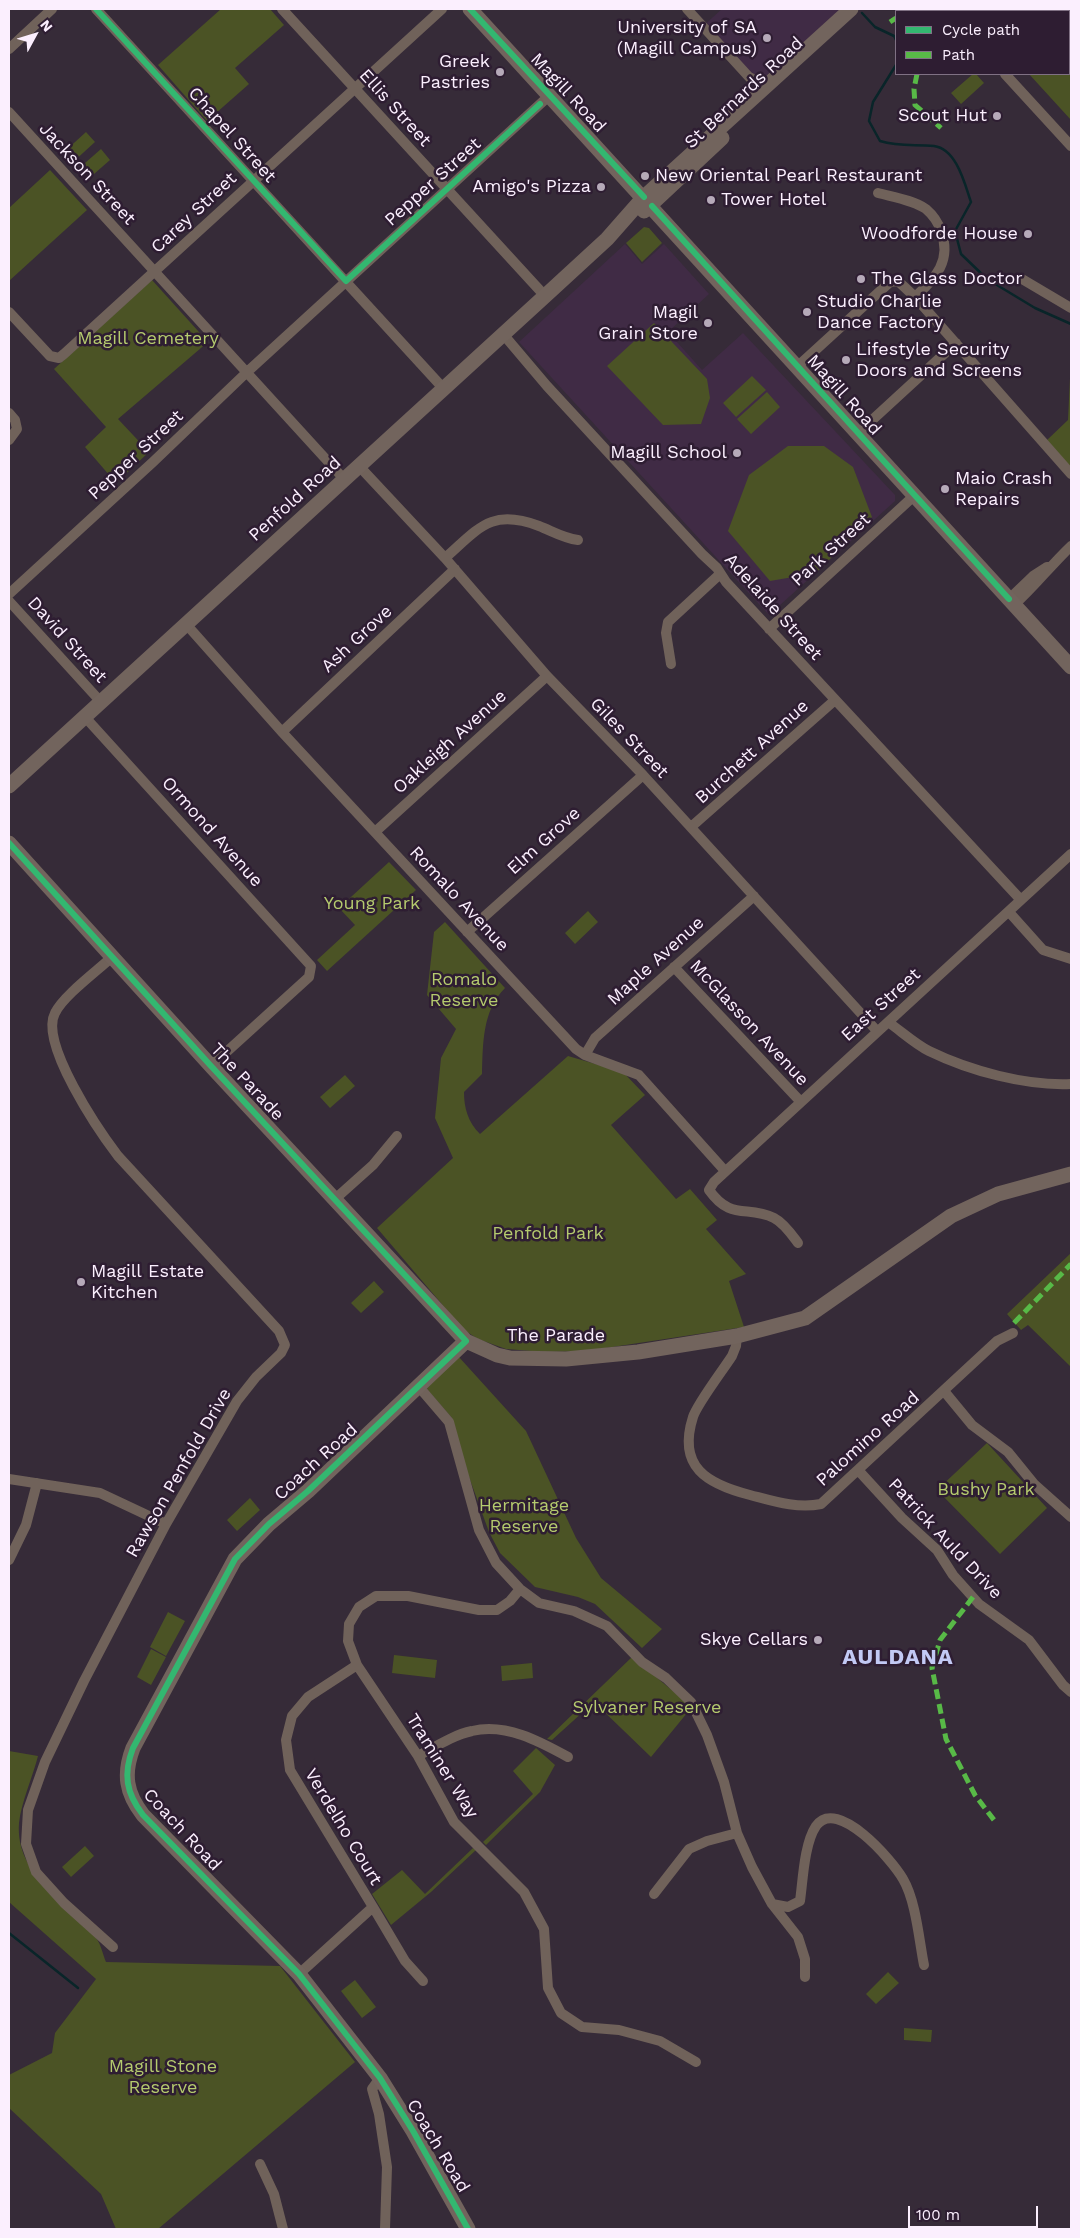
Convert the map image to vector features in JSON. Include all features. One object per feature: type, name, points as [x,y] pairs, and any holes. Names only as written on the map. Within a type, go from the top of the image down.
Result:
[{"type":"main road","name":"Magill Road","points":[[470,9],[1070,663]]},
{"type":"main road","name":"St Bernards Road","points":[[648,201],[754,97],[851,9]]},
{"type":"main road","name":"St Bernards Road","points":[[648,201],[863,9]]},
{"type":"main road","name":"Penfold Road","points":[[9,786],[648,201]]},
{"type":"main road","name":"The Parade","points":[[9,843],[211,1066],[466,1340],[497,1355],[510,1358],[566,1359],[622,1354],[736,1336],[805,1318],[951,1216],[998,1194],[1071,1174]]},
{"type":"main road","name":"Coach Road","points":[[466,1340],[419,1387],[308,1491],[269,1524],[235,1559],[139,1736],[129,1760],[127,1789],[136,1806],[299,1974],[380,2078],[413,2131],[468,2229]]},
{"type":"street","points":[[9,49],[52,9]]},
{"type":"street","name":"Chapel Street","points":[[96,9],[443,388]]},
{"type":"street","name":"Ellis Street","points":[[282,9],[545,296]]},
{"type":"street","name":"Carey Street","points":[[9,312],[47,354],[55,358],[64,354],[442,9]]},
{"type":"street","points":[[687,9],[749,77],[760,83],[770,83]]},
{"type":"street","points":[[1006,75],[1071,146]]},
{"type":"street","points":[[749,77],[754,97]]},
{"type":"street","name":"Pepper Street","points":[[9,594],[153,462],[246,373],[550,95]]},
{"type":"street","name":"Jackson Street","points":[[9,112],[344,479]]},
{"type":"street","points":[[878,193],[925,209],[938,222],[945,241],[946,254],[942,266],[931,283],[915,297]]},
{"type":"street","points":[[1022,279],[1071,308]]},
{"type":"street","points":[[798,366],[893,280],[902,284],[915,297],[1071,474]]},
{"type":"street","name":"Adelaide Street","points":[[503,334],[553,392],[769,629],[1021,900]]},
{"type":"street","points":[[858,432],[956,343]]},
{"type":"street","points":[[9,413],[15,420],[17,428],[9,440]]},
{"type":"street","name":"Giles Street","points":[[359,466],[455,569],[547,676],[643,775],[876,1031]]},
{"type":"street","name":"Park Street","points":[[769,629],[915,495]]},
{"type":"street","points":[[445,558],[472,534],[491,521],[508,517],[540,526],[564,538],[578,540]]},
{"type":"street","points":[[1012,601],[1033,576],[1054,562],[1071,546]]},
{"type":"street","name":"Ash Grove","points":[[282,732],[455,569]]},
{"type":"street","points":[[671,664],[666,633],[668,622],[720,574]]},
{"type":"street","name":"David Street","points":[[9,601],[101,702]]},
{"type":"street","name":"Romalo Avenue","points":[[186,624],[282,732],[576,1049],[585,1055],[639,1075],[725,1171]]},
{"type":"street","name":"Oakleigh Avenue","points":[[375,832],[547,676]]},
{"type":"street","name":"Burchett Avenue","points":[[691,827],[835,700]]},
{"type":"street","name":"Ormond Avenue","points":[[85,716],[309,963],[312,970],[309,977],[211,1066]]},
{"type":"street","name":"Elm Grove","points":[[467,932],[643,775]]},
{"type":"street","name":"East Street","points":[[798,1243],[774,1218],[733,1211],[717,1202],[709,1190],[714,1182],[876,1031],[1071,854]]},
{"type":"street","name":"Maple Avenue","points":[[585,1055],[595,1038],[754,896]]},
{"type":"street","points":[[1009,912],[1043,950],[1071,958]]},
{"type":"street","name":"Rawson Penfold Drive","points":[[112,957],[63,1002],[55,1012],[51,1033],[68,1073],[95,1124],[109,1144],[279,1331],[284,1341],[281,1353],[256,1377],[237,1401],[166,1524],[80,1689],[45,1762],[28,1810],[26,1844],[36,1872],[64,1904],[113,1947]]},
{"type":"street","name":"McGlasson Avenue","points":[[674,967],[800,1101]]},
{"type":"street","points":[[888,1022],[928,1051],[992,1075],[1071,1084]]},
{"type":"street","points":[[335,1198],[373,1165],[397,1136]]},
{"type":"street","name":"Palomino Road","points":[[736,1336],[736,1346],[732,1356],[693,1416],[688,1443],[694,1467],[708,1479],[730,1490],[806,1507],[821,1504],[997,1341],[1013,1333]]},
{"type":"street","points":[[419,1387],[449,1422],[480,1530],[496,1563],[520,1589],[539,1603],[574,1611],[607,1626],[642,1662],[666,1678],[691,1702],[707,1735],[721,1774],[737,1833],[772,1904],[798,1937],[805,1959],[805,1977]]},
{"type":"street","points":[[944,1391],[972,1425],[1008,1452],[1034,1484],[1071,1517]]},
{"type":"street","name":"Patrick Auld Drive","points":[[858,1470],[902,1518],[937,1550],[953,1575],[979,1604],[1029,1640],[1063,1685],[1071,1692]]},
{"type":"street","points":[[9,1479],[100,1493],[166,1524]]},
{"type":"street","points":[[9,1560],[26,1525],[37,1484]]},
{"type":"street","name":"Traminer Way","points":[[520,1589],[510,1601],[497,1610],[479,1610],[408,1596],[376,1596],[359,1607],[349,1624],[348,1641],[357,1665],[418,1756],[454,1822],[524,1892],[544,1929],[548,1988],[561,2013],[582,2026],[618,2030],[660,2041],[696,2062]]},
{"type":"street","name":"Verdelho Court","points":[[299,1974],[373,1907],[290,1770],[286,1740],[292,1716],[308,1697],[357,1665]]},
{"type":"street","points":[[418,1756],[472,1731],[494,1729],[520,1734],[539,1741],[568,1757]]},
{"type":"street","points":[[772,1904],[788,1907],[800,1901],[810,1841],[817,1825],[830,1817],[838,1818],[854,1827],[885,1855],[904,1880],[913,1910],[924,1965]]},
{"type":"street","points":[[654,1894],[689,1849],[707,1841],[737,1833]]},
{"type":"street","points":[[373,1907],[405,1961],[423,1981]]},
{"type":"street","points":[[380,2078],[372,2089],[379,2114],[387,2168],[385,2229]]},
{"type":"street","points":[[260,2164],[274,2194],[283,2229]]},
{"type":"shaded area","name":"University of SA (Magill Campus)","points":[[722,9],[851,9],[760,83],[703,26]]},
{"type":"shaded area","name":"Magill School","points":[[625,244],[642,264],[664,244],[709,294],[668,332],[702,370],[743,333],[895,495],[895,501],[769,615],[519,342]]},
{"type":"green space","points":[[221,9],[270,9],[284,25],[235,68],[249,84],[207,121],[158,65]]},
{"type":"green space","points":[[969,9],[1071,9],[1071,120],[1030,75],[1070,75],[1070,10]]},
{"type":"green space","points":[[972,75],[977,75],[984,83],[961,104],[951,93]]},
{"type":"green space","points":[[86,132],[95,142],[72,163],[63,153]]},
{"type":"green space","points":[[101,149],[110,160],[86,181],[77,170]]},
{"type":"green space","points":[[50,170],[87,210],[9,281],[9,208]]},
{"type":"green space","points":[[644,227],[649,228],[662,243],[642,262],[626,243]]},
{"type":"green space","name":"Magill Cemetery","points":[[152,280],[208,342],[118,419],[149,452],[116,483],[85,447],[106,427],[54,369]]},
{"type":"green space","points":[[654,323],[707,379],[710,398],[701,424],[663,425],[607,366]]},
{"type":"green space","points":[[1071,357],[1071,468],[1047,440],[1068,420]]},
{"type":"green space","points":[[752,376],[766,390],[736,417],[723,403]]},
{"type":"green space","points":[[767,392],[780,407],[751,434],[737,419]]},
{"type":"green space","points":[[788,446],[824,446],[853,467],[872,517],[816,573],[770,581],[728,531],[749,475]]},
{"type":"green space","name":"Young Park","points":[[389,862],[416,890],[327,971],[317,960],[355,925],[339,908]]},
{"type":"green space","points":[[588,911],[598,922],[575,944],[565,933]]},
{"type":"green space","name":"Penfold Park","points":[[445,922],[505,988],[497,997],[492,1007],[485,1028],[482,1074],[464,1092],[465,1104],[472,1125],[480,1134],[568,1056],[623,1072],[645,1095],[611,1125],[676,1199],[690,1189],[717,1220],[706,1229],[746,1274],[729,1281],[744,1327],[586,1351],[545,1352],[506,1349],[478,1339],[464,1330],[377,1228],[453,1158],[435,1118],[441,1058],[456,1029],[427,995],[434,932]]},
{"type":"green space","points":[[345,1075],[355,1086],[330,1108],[320,1097]]},
{"type":"green space","points":[[1071,1253],[1071,1367],[1028,1325],[1021,1330],[1007,1314]]},
{"type":"green space","points":[[374,1281],[384,1292],[361,1313],[351,1303]]},
{"type":"green space","name":"Hermitage Reserve","points":[[458,1356],[526,1431],[576,1538],[601,1578],[662,1629],[642,1648],[595,1604],[578,1597],[535,1587],[500,1553],[489,1532],[465,1466],[452,1418],[426,1388]]},
{"type":"green space","name":"Bushy Park","points":[[987,1443],[1047,1508],[1000,1554],[937,1490]]},
{"type":"green space","points":[[250,1498],[260,1510],[237,1531],[227,1520]]},
{"type":"green space","points":[[168,1612],[185,1621],[166,1656],[150,1647]]},
{"type":"green space","points":[[151,1649],[166,1657],[151,1685],[137,1677]]},
{"type":"green space","points":[[394,1655],[437,1660],[435,1678],[392,1673]]},
{"type":"green space","name":"Sylvaner Reserve","points":[[632,1657],[692,1707],[651,1757],[594,1702],[552,1740],[547,1739]]},
{"type":"green space","points":[[532,1663],[533,1678],[502,1681],[501,1666]]},
{"type":"green space","points":[[536,1748],[555,1765],[540,1792],[486,1845],[483,1842],[533,1794],[513,1771]]},
{"type":"green space","name":"Magill Stone Reserve","points":[[9,1751],[38,1756],[19,1823],[20,1841],[25,1858],[45,1886],[96,1938],[101,1946],[106,1962],[280,1966],[355,2062],[158,2229],[116,2229],[101,2194],[9,2108],[9,2075],[52,2053],[55,2033],[96,1979],[9,1902]]},
{"type":"green space","points":[[85,1846],[94,1856],[71,1877],[62,1867]]},
{"type":"green space","points":[[473,1848],[476,1850],[431,1892],[391,1925],[372,1894],[402,1870],[425,1894]]},
{"type":"green space","points":[[888,1972],[899,1983],[876,2004],[866,1994]]},
{"type":"green space","points":[[355,1980],[376,2007],[362,2018],[341,1991]]},
{"type":"green space","points":[[904,2028],[932,2030],[931,2042],[904,2040]]},
{"type":"waterway","points":[[862,13],[875,27],[895,38]]},
{"type":"waterway","points":[[895,67],[873,102],[869,121],[880,141],[901,145],[934,146],[949,154],[959,169],[971,202],[955,231],[961,254],[987,279],[1035,308],[1071,324]]},
{"type":"waterway","points":[[9,1933],[78,1988]]},
{"type":"marked path","points":[[890,22],[895,19]]},
{"type":"marked path","points":[[917,75],[914,89],[915,105],[941,128]]},
{"type":"marked path","points":[[1014,1323],[1071,1264]]},
{"type":"marked path","points":[[973,1597],[940,1640],[932,1668],[946,1739],[975,1795],[994,1820]]},
{"type":"cycle path","points":[[96,9],[346,281],[540,104]]},
{"type":"cycle path","points":[[470,9],[644,197]]},
{"type":"cycle path","points":[[652,206],[1009,599]]},
{"type":"cycle path","points":[[9,843],[211,1066],[466,1341],[308,1491],[269,1524],[235,1559],[133,1748],[127,1775],[133,1799],[143,1815],[299,1974],[380,2078],[413,2131],[468,2229]]},
{"type":"place","name":"University of SA (Magill Campus)","points":[[767,38]]},
{"type":"place","name":"Greek Pastries","points":[[500,72]]},
{"type":"place","name":"Scout Hut","points":[[997,116]]},
{"type":"place","name":"New Oriental Pearl Restaurant","points":[[645,176]]},
{"type":"place","name":"Amigo's Pizza","points":[[601,187]]},
{"type":"place","name":"Tower Hotel","points":[[711,200]]},
{"type":"place","name":"Woodforde House","points":[[1028,234]]},
{"type":"place","name":"The Glass Doctor","points":[[861,279]]},
{"type":"place","name":"Studio Charlie Dance Factory","points":[[807,312]]},
{"type":"place","name":"Magil Grain Store","points":[[708,323]]},
{"type":"place","name":"Lifestyle Security Doors and Screens","points":[[846,360]]},
{"type":"place","name":"Magill School","points":[[737,453]]},
{"type":"place","name":"Maio Crash Repairs","points":[[945,489]]},
{"type":"place","name":"Magill Estate Kitchen","points":[[81,1282]]},
{"type":"place","name":"Skye Cellars","points":[[818,1640]]},
{"type":"district","name":"AULDANA","points":[[898,1658]]},
{"type":"park label","name":"Romalo Reserve","points":[[464,990]]}]
